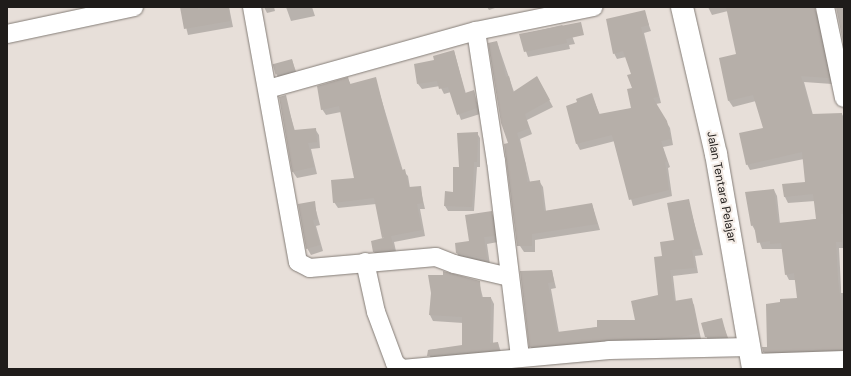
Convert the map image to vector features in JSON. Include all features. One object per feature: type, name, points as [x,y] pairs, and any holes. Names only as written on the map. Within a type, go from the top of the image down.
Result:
[{"type":"highway","name":"Jalan Tentara Pelajar","points":[[682,7],[716,154],[752,360]]},
{"type":"street","points":[[7,34],[134,7]]},
{"type":"street","points":[[252,7],[298,262],[310,268],[436,257],[454,264],[510,277]]},
{"type":"street","points":[[268,89],[476,31],[530,14],[594,7]]},
{"type":"street","points":[[825,7],[844,98]]},
{"type":"street","points":[[476,31],[520,357]]},
{"type":"street","points":[[365,262],[376,312],[398,367],[402,369],[609,350],[752,360],[844,360]]},
{"type":"building","points":[[180,7],[198,7],[198,9],[229,7],[230,21],[184,29]]},
{"type":"building","points":[[726,7],[815,7],[829,78],[801,76],[812,114],[842,113],[844,214],[841,214],[842,242],[836,242],[838,280],[842,311],[844,311],[844,350],[763,352],[762,347],[767,347],[766,304],[780,302],[780,299],[797,298],[794,273],[785,275],[781,243],[770,244],[770,241],[757,243],[754,225],[751,226],[745,192],[774,189],[778,223],[816,219],[813,194],[784,197],[782,184],[805,182],[802,152],[746,165],[739,133],[763,128],[753,95],[728,101],[719,58],[736,54]]},
{"type":"building","points":[[836,7],[844,7],[844,47]]},
{"type":"building","points":[[645,10],[649,25],[641,27],[658,97],[653,98],[667,121],[671,139],[661,141],[667,161],[665,162],[669,190],[629,200],[612,135],[576,144],[566,106],[577,102],[576,99],[592,93],[599,114],[631,108],[627,89],[632,88],[627,75],[631,74],[623,51],[613,54],[606,19]]},
{"type":"building","points":[[581,22],[584,35],[566,39],[567,43],[524,52],[519,34]]},
{"type":"building","points":[[497,41],[506,77],[509,76],[513,92],[537,76],[550,100],[525,114],[529,128],[517,133],[526,165],[527,182],[540,180],[544,211],[592,203],[597,224],[532,234],[532,246],[517,246],[504,144],[508,143],[501,123],[488,43]]},
{"type":"building","points":[[454,50],[465,93],[474,90],[477,108],[457,115],[448,87],[439,89],[437,81],[417,84],[414,64],[434,60],[433,56]]},
{"type":"building","points":[[292,59],[295,70],[276,75],[273,64]]},
{"type":"building","points":[[348,77],[350,84],[376,77],[393,145],[402,170],[405,169],[409,187],[421,186],[423,203],[417,204],[422,230],[382,238],[374,198],[333,203],[331,180],[354,178],[339,106],[321,110],[317,86]]},
{"type":"building","points":[[286,95],[294,130],[316,128],[317,142],[308,143],[314,167],[292,172],[279,97]]},
{"type":"building","points":[[478,132],[477,162],[474,162],[472,207],[444,206],[445,191],[453,192],[453,167],[459,167],[457,133]]},
{"type":"building","points":[[689,199],[700,249],[692,250],[695,268],[670,270],[674,301],[692,298],[699,333],[677,338],[608,340],[529,347],[520,271],[552,270],[554,282],[548,283],[557,332],[597,327],[597,320],[635,320],[631,301],[658,295],[654,257],[662,256],[660,242],[674,240],[667,203]]},
{"type":"building","points":[[315,201],[317,219],[313,220],[320,245],[306,249],[298,204]]},
{"type":"building","points":[[492,211],[495,236],[484,237],[487,259],[456,253],[455,243],[469,241],[465,215]]},
{"type":"building","points":[[391,236],[394,250],[373,252],[371,241]]},
{"type":"building","points":[[443,271],[480,281],[481,297],[491,297],[490,343],[498,342],[499,350],[427,356],[428,350],[462,345],[462,317],[429,315],[431,293],[428,275],[443,275]]},
{"type":"building","points":[[722,318],[727,337],[705,337],[701,323]]}]
